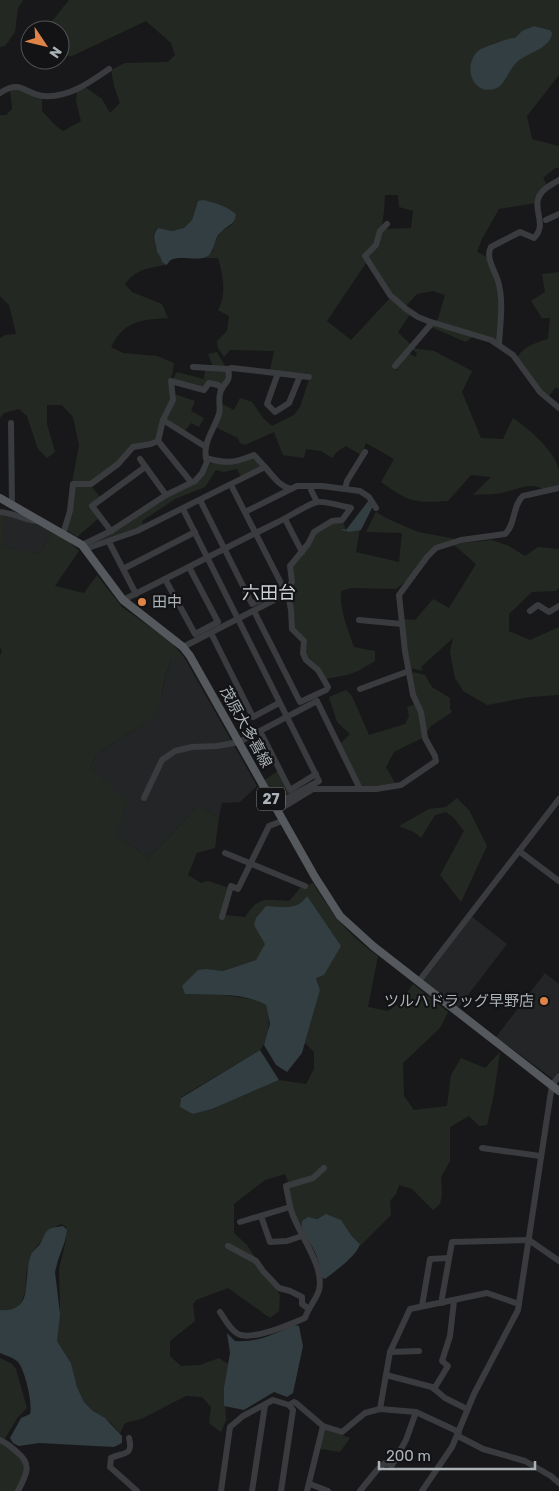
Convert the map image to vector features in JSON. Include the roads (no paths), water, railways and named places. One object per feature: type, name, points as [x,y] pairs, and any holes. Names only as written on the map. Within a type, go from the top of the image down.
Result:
[{"type":"main road","name":"茂原大多喜線","points":[[0,498],[84,547],[123,600],[183,647],[190,656],[315,878],[340,916],[373,946],[559,1091]]},
{"type":"street","points":[[0,93],[13,86],[19,86],[43,96],[56,95],[79,88],[109,69]]},
{"type":"street","points":[[499,345],[502,303],[489,250],[491,246],[520,232],[534,238],[538,234],[541,226],[537,204],[540,194],[559,180]]},
{"type":"street","points":[[546,220],[559,214]]},
{"type":"street","points":[[387,224],[382,227],[376,245],[366,258],[390,294],[418,317],[432,323],[485,338],[499,345],[513,355],[540,392],[559,408]]},
{"type":"street","points":[[395,366],[432,323]]},
{"type":"street","points":[[193,367],[228,370],[232,368],[309,377]]},
{"type":"street","points":[[84,547],[166,495],[195,481],[208,462],[206,446],[219,415],[221,405],[220,394],[229,377],[228,370]]},
{"type":"street","points":[[278,373],[266,404],[275,412],[289,402],[300,376]]},
{"type":"street","points":[[158,441],[163,420],[173,400],[171,381],[204,390],[209,383],[218,386],[222,390]]},
{"type":"street","points":[[163,420],[206,446]]},
{"type":"street","points":[[11,423],[12,505]]},
{"type":"street","points":[[158,441],[191,482]]},
{"type":"street","points":[[64,534],[70,511],[73,484],[90,484],[118,464],[133,447],[158,441]]},
{"type":"street","points":[[345,489],[347,481],[365,452]]},
{"type":"street","points":[[206,458],[223,463],[231,463],[254,455],[280,484],[291,489]]},
{"type":"street","points":[[140,459],[166,495]]},
{"type":"street","points":[[111,531],[92,506],[145,467]]},
{"type":"street","points":[[84,547],[110,542],[137,532],[265,467]]},
{"type":"street","points":[[231,485],[284,589]]},
{"type":"street","points":[[245,512],[297,486],[360,491],[369,497],[376,508]]},
{"type":"street","points":[[312,486],[311,490],[317,502]]},
{"type":"street","points":[[276,808],[309,790],[325,788],[376,789],[400,784],[436,761],[422,730],[421,712],[413,695],[399,595],[427,557],[436,548],[461,540],[505,534],[511,526],[516,506],[523,496],[559,488]]},
{"type":"street","points":[[123,600],[136,594],[225,549],[256,534],[317,502],[351,508],[342,520],[332,521],[314,532],[308,544],[290,566],[292,582],[289,586],[252,604],[225,549],[200,500]]},
{"type":"street","points":[[183,508],[319,780],[276,808]]},
{"type":"street","points":[[0,512],[43,522]]},
{"type":"street","points":[[285,519],[302,552]]},
{"type":"street","points":[[123,569],[195,532]]},
{"type":"street","points":[[110,542],[136,594]]},
{"type":"street","points":[[165,579],[194,634],[218,622],[189,567]]},
{"type":"street","points":[[183,647],[288,593],[292,629],[304,641],[305,656],[308,662],[321,674],[327,689],[300,702],[254,611]]},
{"type":"street","points":[[530,611],[538,605],[549,612],[559,606]]},
{"type":"street","points":[[359,620],[402,624]]},
{"type":"street","points":[[211,633],[253,717],[279,703]]},
{"type":"street","points":[[360,689],[409,670]]},
{"type":"street","points":[[144,798],[162,760],[175,751],[192,747],[217,746],[239,742],[317,701],[360,789]]},
{"type":"street","points":[[260,731],[290,790],[316,774]]},
{"type":"street","points":[[418,981],[559,799]]},
{"type":"street","points":[[222,917],[231,886],[238,889],[269,826],[282,821]]},
{"type":"street","points":[[519,851],[559,881]]},
{"type":"street","points":[[225,852],[305,886]]},
{"type":"street","points":[[422,1491],[459,1434],[467,1409],[516,1316],[552,1085],[559,1076]]},
{"type":"street","points":[[482,1148],[540,1156]]},
{"type":"street","points":[[220,1312],[238,1334],[251,1335],[305,1318],[320,1289],[319,1275],[314,1257],[302,1236],[290,1207],[286,1186],[313,1178],[324,1168]]},
{"type":"street","points":[[240,1222],[290,1207]]},
{"type":"street","points":[[261,1216],[270,1242],[288,1242],[302,1236]]},
{"type":"street","points":[[442,1302],[452,1242],[529,1240],[559,1261]]},
{"type":"street","points":[[228,1246],[256,1260],[263,1271],[279,1288],[302,1297],[302,1304],[309,1309]]},
{"type":"street","points":[[422,1306],[430,1259],[449,1258]]},
{"type":"street","points":[[380,1408],[390,1352],[410,1309],[487,1293],[519,1304]]},
{"type":"street","points":[[434,1389],[448,1366],[442,1361],[450,1336],[454,1301]]},
{"type":"street","points":[[390,1352],[419,1350]]},
{"type":"street","points":[[386,1375],[396,1376],[434,1389],[445,1398],[467,1409]]},
{"type":"street","points":[[221,1491],[230,1427],[243,1416],[274,1400],[289,1405],[293,1410],[281,1491]]},
{"type":"street","points":[[289,1405],[294,1402],[296,1403],[323,1426],[342,1432],[365,1413],[380,1408],[416,1412],[459,1434],[483,1449],[525,1461],[551,1476],[559,1483]]},
{"type":"street","points":[[252,1491],[265,1405]]},
{"type":"street","points":[[360,1491],[385,1463],[392,1465],[406,1440],[416,1412]]},
{"type":"street","points":[[307,1491],[323,1426]]},
{"type":"street","points":[[130,1438],[132,1446],[129,1451],[112,1457],[110,1468],[137,1491]]},
{"type":"street","points":[[0,1440],[24,1458],[26,1463],[27,1469],[18,1491]]},
{"type":"street","points":[[310,1484],[328,1491]]},
{"type":"place","name":"田中","points":[[142,602]]},
{"type":"place","name":"ツルハドラッグ早野店","points":[[544,1001]]},
{"type":"district","name":"六田台","points":[[269,593]]}]
